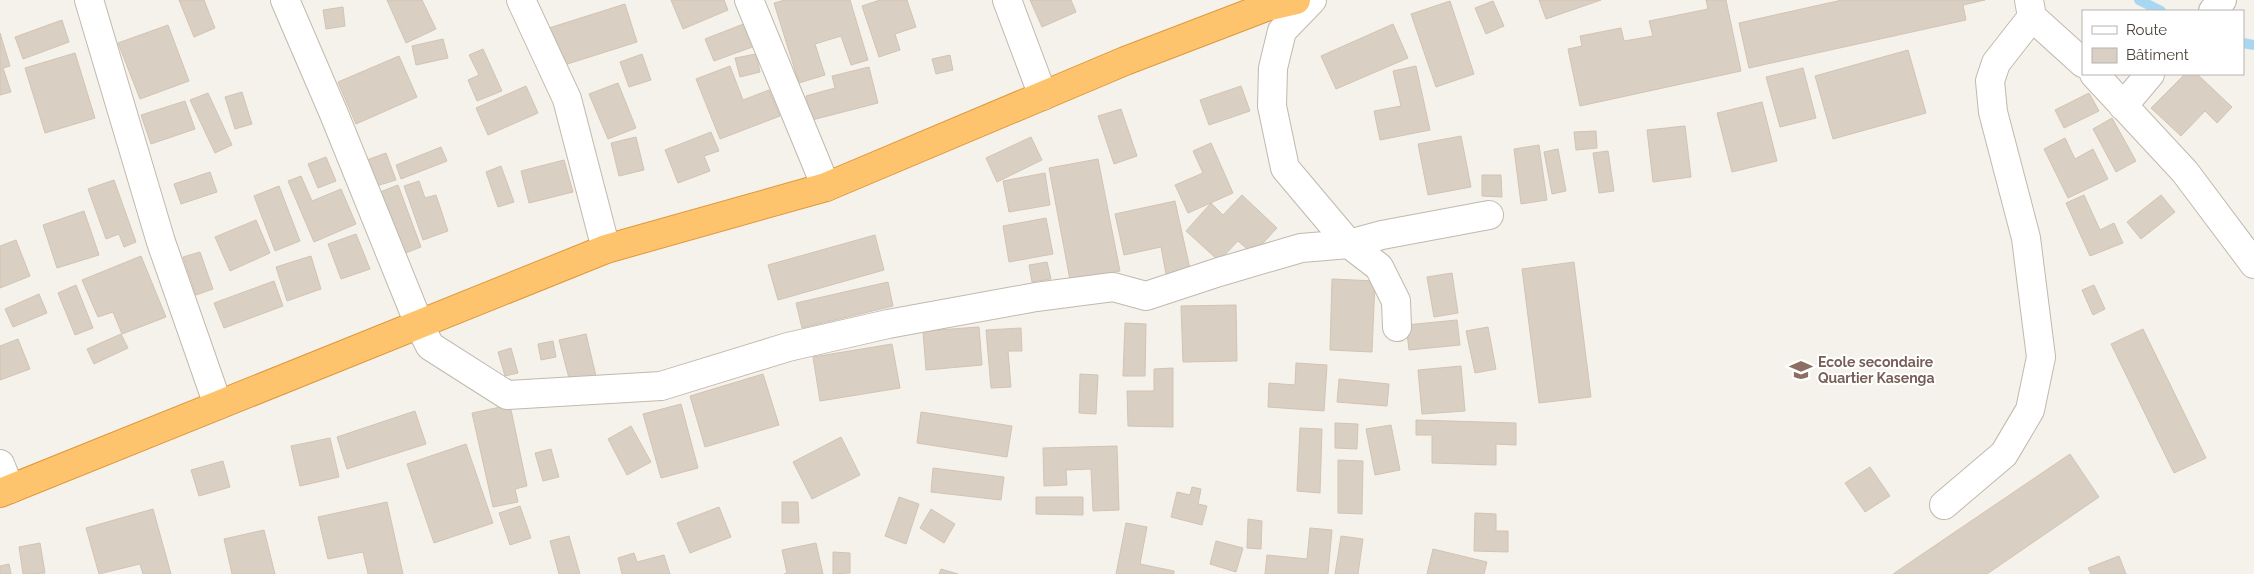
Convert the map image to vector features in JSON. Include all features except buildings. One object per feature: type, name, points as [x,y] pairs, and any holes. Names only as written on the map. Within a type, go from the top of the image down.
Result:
[{"type":"highway","points":[[5,491],[606,249],[826,187],[1265,4],[1296,0]]},
{"type":"street","points":[[89,0],[161,242],[218,404]]},
{"type":"street","points":[[284,0],[334,114],[418,324],[430,346],[507,395],[661,386],[788,347],[888,324],[1036,297],[1113,287],[1146,296],[1301,248],[1349,244],[1382,235],[1489,215]]},
{"type":"street","points":[[521,0],[567,100],[606,249]]},
{"type":"street","points":[[749,0],[826,187]]},
{"type":"street","points":[[1007,0],[1043,96]]},
{"type":"street","points":[[1312,0],[1282,31],[1273,68],[1272,106],[1285,168],[1349,244],[1378,267],[1396,301],[1397,328]]},
{"type":"street","points":[[2214,10],[2222,0]]},
{"type":"street","points":[[1944,505],[2004,454],[2030,410],[2041,357],[2026,238],[1993,112],[1990,81],[1996,63],[2031,8],[2082,62]]},
{"type":"street","points":[[2095,75],[2184,172],[2254,264]]},
{"type":"street","points":[[2123,106],[2149,75]]},
{"type":"street","points":[[0,464],[5,491]]},
{"type":"waterway","points":[[2139,0],[2159,10]]},
{"type":"waterway","points":[[2244,43],[2254,45]]},
{"type":"place","name":"Ecole secondaire Quartier Kasenga","points":[[1801,370]]}]
